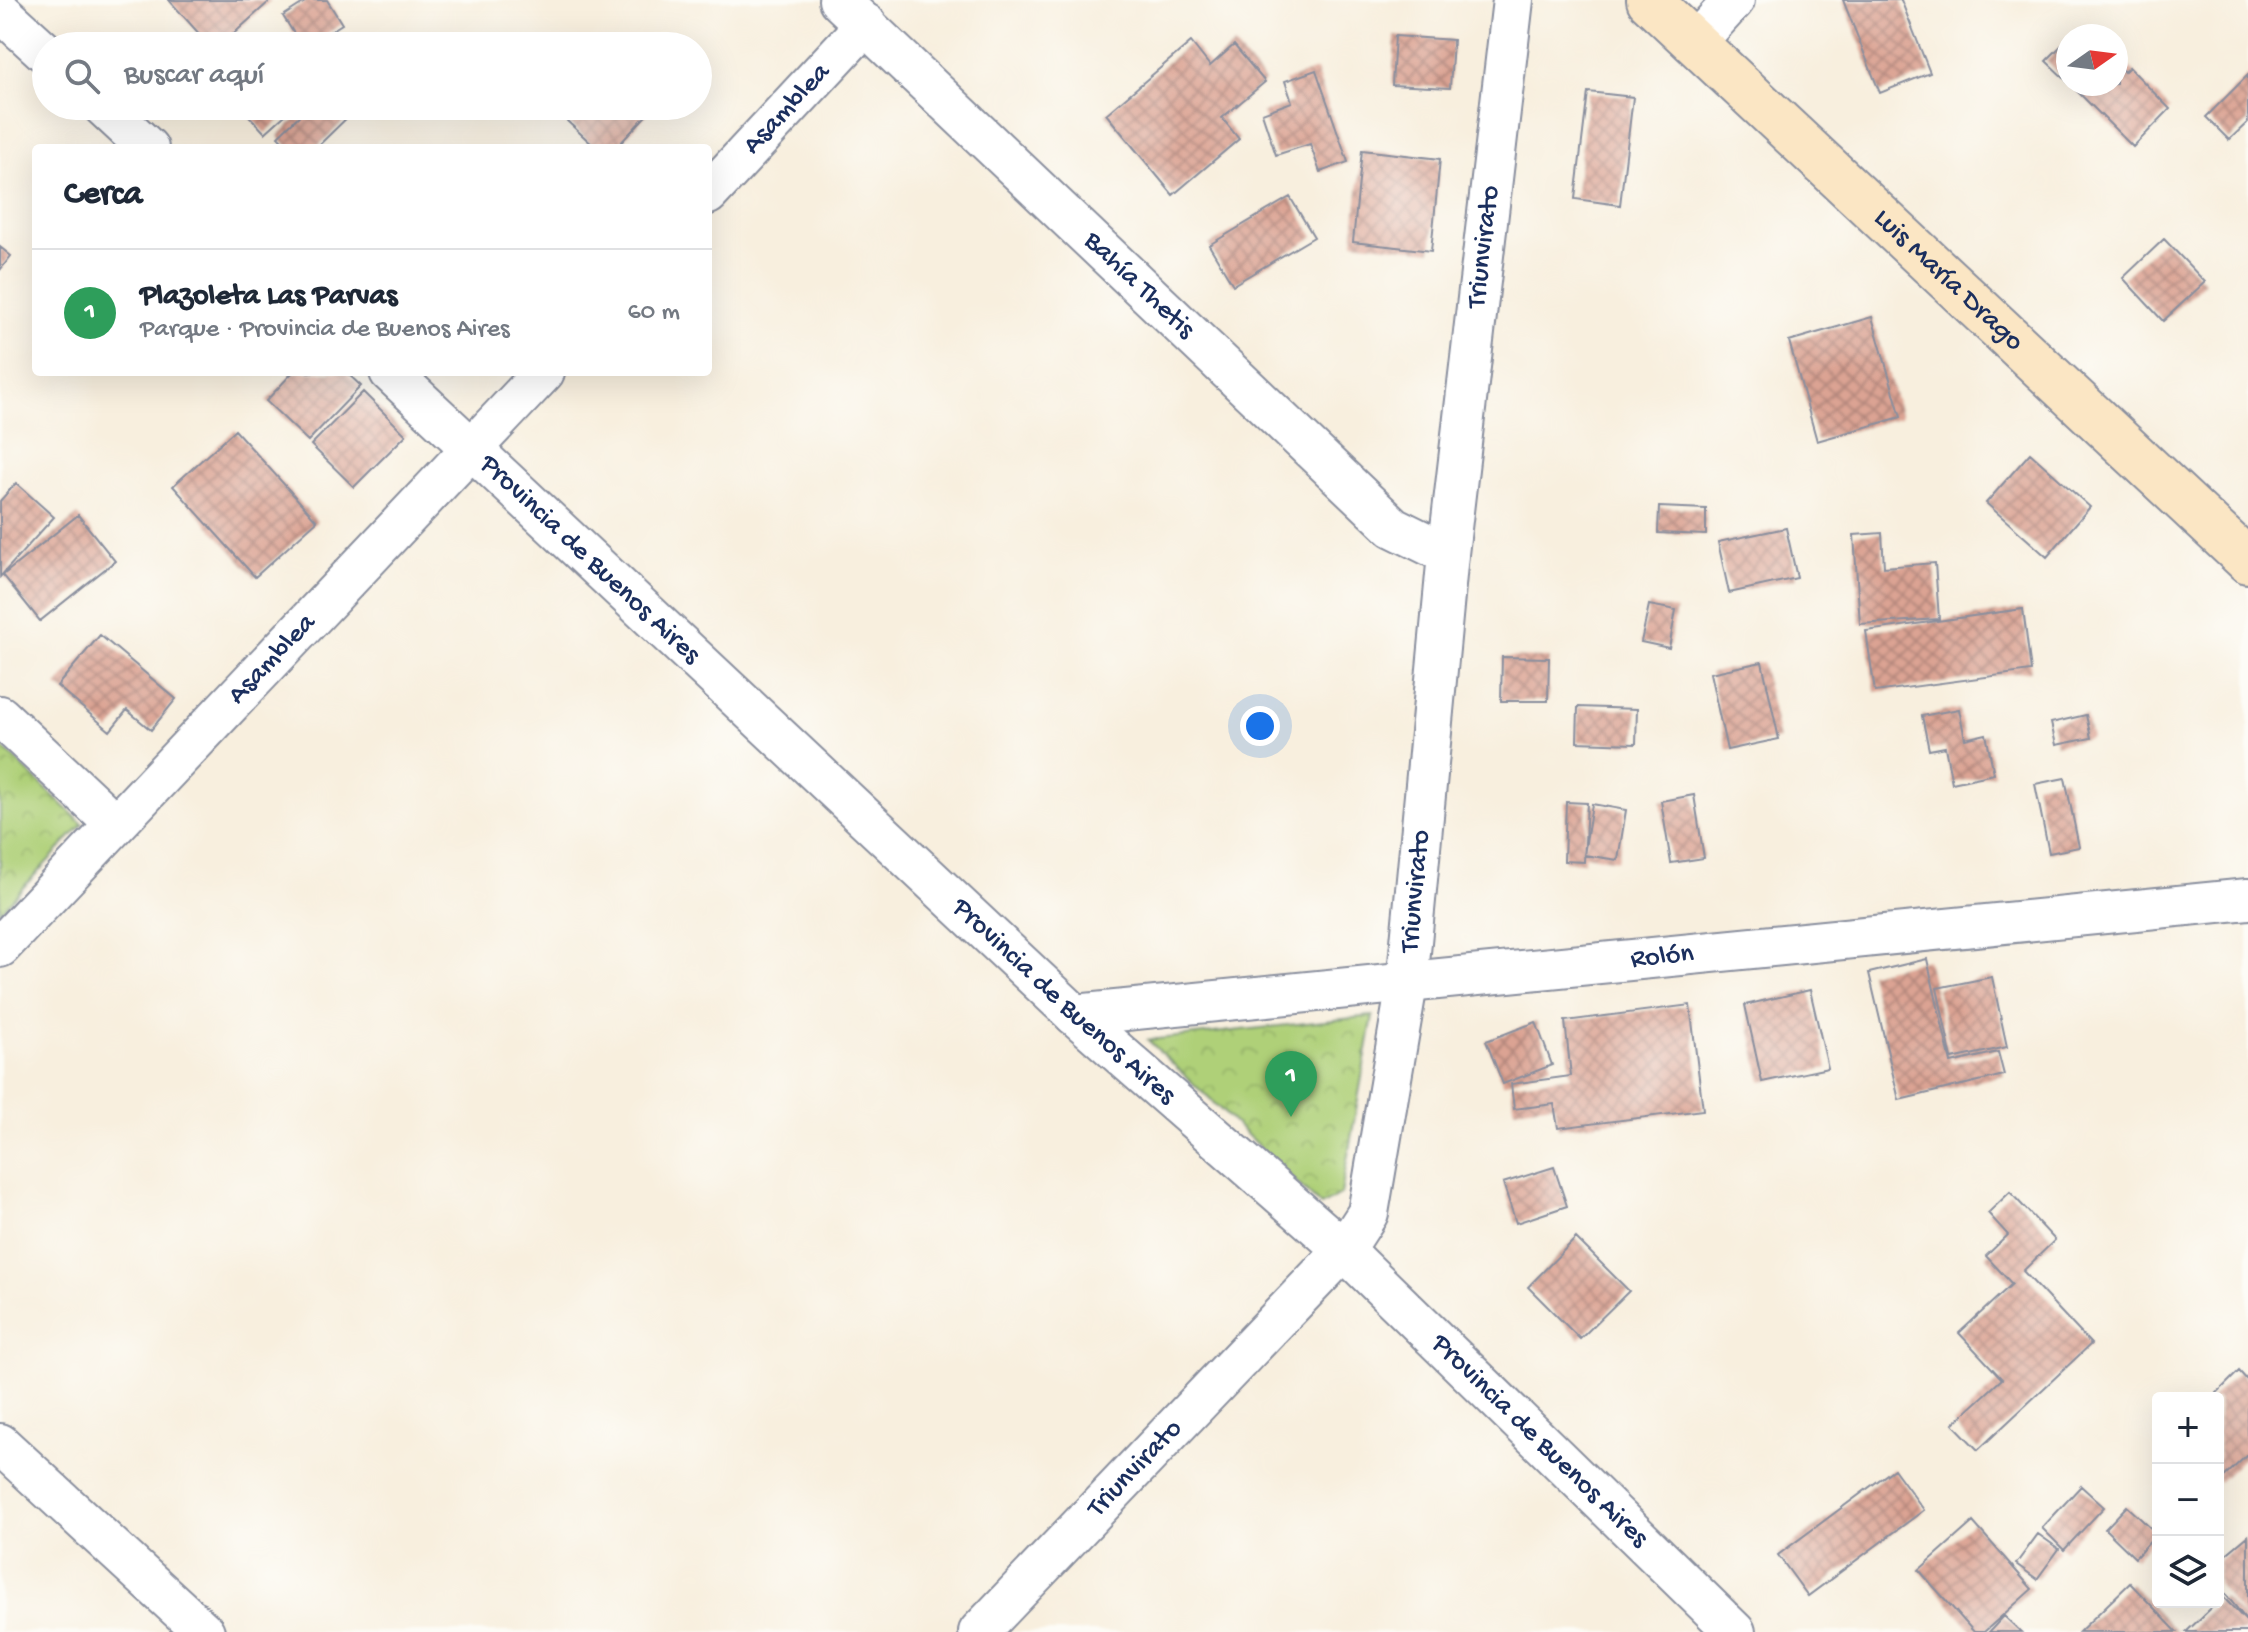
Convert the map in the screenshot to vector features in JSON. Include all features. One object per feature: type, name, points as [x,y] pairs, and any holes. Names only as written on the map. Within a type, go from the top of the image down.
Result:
[{"type":"main road","name":"Luis María Drago","points":[[1649,0],[2248,561]]},
{"type":"street","name":"Triunvirato","points":[[979,1632],[1344,1250],[1368,1213],[1407,984],[1448,554],[1513,0]]},
{"type":"street","points":[[1695,43],[1734,0]]},
{"type":"street","points":[[0,11],[32,40]]},
{"type":"street","name":"Bahía Thetis","points":[[852,12],[1393,527],[1448,554]]},
{"type":"street","name":"Asamblea","points":[[712,189],[852,12]]},
{"type":"street","points":[[118,120],[144,144]]},
{"type":"street","name":"Provincia de Buenos Aires","points":[[394,376],[1075,1015],[1344,1250],[1735,1632]]},
{"type":"street","name":"Asamblea","points":[[0,947],[540,376]]},
{"type":"street","points":[[0,716],[115,824]]},
{"type":"street","name":"Rolón","points":[[1075,1015],[2248,899]]},
{"type":"street","points":[[0,1444],[204,1632]]},
{"type":"green space","points":[[0,745],[83,824],[0,912]]},
{"type":"green space","points":[[1373,1016],[1341,1194],[1321,1206],[1148,1040]]},
{"type":"building","points":[[169,0],[271,0],[236,32],[198,32]]},
{"type":"building","points":[[308,0],[327,0],[342,24],[329,32],[293,32],[283,16]]},
{"type":"building","points":[[1843,0],[1901,0],[1930,73],[1880,93]]},
{"type":"building","points":[[1395,36],[1453,40],[1450,88],[1392,85]]},
{"type":"building","points":[[1191,42],[1210,66],[1234,45],[1265,82],[1222,118],[1239,139],[1173,195],[1106,114]]},
{"type":"building","points":[[2056,51],[2056,71],[2046,61]]},
{"type":"building","points":[[2129,67],[2170,109],[2133,147],[2082,96],[2128,96]]},
{"type":"building","points":[[1316,70],[1348,162],[1320,172],[1310,144],[1276,155],[1262,113],[1292,102],[1285,81]]},
{"type":"building","points":[[2248,75],[2248,122],[2229,140],[2206,117]]},
{"type":"building","points":[[1588,92],[1633,97],[1620,205],[1575,199]]},
{"type":"building","points":[[253,120],[279,120],[265,133]]},
{"type":"building","points":[[295,120],[345,120],[320,144],[285,144],[278,136]]},
{"type":"building","points":[[566,120],[642,120],[620,144],[592,144]]},
{"type":"building","points":[[1362,150],[1440,159],[1431,251],[1353,242]]},
{"type":"building","points":[[1290,197],[1314,237],[1233,285],[1209,245]]},
{"type":"building","points":[[2164,239],[2205,282],[2163,321],[2123,278]]},
{"type":"building","points":[[0,247],[11,256],[0,270]]},
{"type":"building","points":[[1872,317],[1901,417],[1817,441],[1789,341]]},
{"type":"building","points":[[289,376],[350,376],[361,386],[308,441],[266,401]]},
{"type":"building","points":[[363,392],[406,435],[354,487],[311,445]]},
{"type":"building","points":[[235,430],[317,521],[255,577],[173,486]]},
{"type":"building","points":[[2030,453],[2090,507],[2047,557],[1986,503]]},
{"type":"building","points":[[16,483],[54,517],[0,577],[0,501]]},
{"type":"building","points":[[1659,507],[1706,509],[1706,535],[1658,533]]},
{"type":"building","points":[[78,515],[115,561],[40,621],[3,575]]},
{"type":"building","points":[[1786,528],[1797,578],[1729,593],[1718,542]]},
{"type":"building","points":[[1882,533],[1884,567],[1935,563],[1939,619],[1860,624],[1854,535]]},
{"type":"building","points":[[1649,605],[1676,610],[1669,648],[1641,642]]},
{"type":"building","points":[[2023,609],[2031,671],[1875,692],[1866,631]]},
{"type":"building","points":[[100,635],[176,699],[151,730],[127,710],[110,731],[57,686]]},
{"type":"building","points":[[1502,657],[1549,658],[1548,701],[1501,701]]},
{"type":"building","points":[[1762,662],[1779,739],[1727,750],[1710,673]]},
{"type":"building","points":[[1578,707],[1637,709],[1636,744],[1577,742]]},
{"type":"building","points":[[1959,709],[1965,739],[1986,734],[1994,774],[1952,783],[1945,747],[1929,750],[1922,716]]},
{"type":"building","points":[[2086,715],[2091,738],[2056,745],[2051,723]]},
{"type":"building","points":[[2065,778],[2079,847],[2049,853],[2035,784]]},
{"type":"building","points":[[1694,795],[1704,858],[1671,863],[1661,801]]},
{"type":"building","points":[[1566,802],[1587,803],[1584,862],[1564,861]]},
{"type":"building","points":[[1592,804],[1626,810],[1618,860],[1584,855]]},
{"type":"building","points":[[1927,959],[1951,1063],[1998,1052],[2004,1075],[1899,1100],[1869,973]]},
{"type":"building","points":[[1992,977],[2007,1047],[1952,1059],[1937,988]]},
{"type":"building","points":[[1810,990],[1828,1068],[1762,1082],[1745,1005]]},
{"type":"building","points":[[1690,1005],[1703,1110],[1558,1128],[1554,1104],[1514,1109],[1511,1084],[1571,1076],[1565,1021]]},
{"type":"building","points":[[1536,1022],[1552,1065],[1503,1084],[1486,1041]]},
{"type":"building","points":[[1554,1167],[1567,1206],[1516,1223],[1503,1183]]},
{"type":"building","points":[[2010,1192],[2055,1240],[2023,1271],[2091,1344],[1978,1450],[1953,1424],[2002,1379],[1959,1333],[2012,1284],[1986,1256],[2008,1235],[1988,1213]]},
{"type":"building","points":[[1576,1238],[1629,1291],[1580,1339],[1528,1287]]},
{"type":"building","points":[[2239,1371],[2248,1381],[2248,1454],[2224,1477],[2224,1392],[2218,1392]]},
{"type":"building","points":[[1894,1469],[1924,1510],[1808,1596],[1778,1555]]},
{"type":"building","points":[[2081,1486],[2104,1507],[2064,1550],[2042,1528]]},
{"type":"building","points":[[2127,1506],[2152,1529],[2152,1539],[2135,1558],[2105,1529]]},
{"type":"building","points":[[1973,1522],[2032,1589],[1984,1632],[1974,1632],[1919,1570]]},
{"type":"building","points":[[2038,1534],[2059,1549],[2037,1579],[2016,1564]]},
{"type":"building","points":[[2248,1536],[2248,1622],[2224,1592],[2224,1556]]},
{"type":"building","points":[[2130,1583],[2177,1632],[2079,1632]]},
{"type":"building","points":[[2224,1598],[2248,1623],[2248,1632],[2186,1632],[2211,1608],[2224,1608]]},
{"type":"building","points":[[2004,1616],[2021,1632],[1989,1632]]},
{"type":"place","name":"Plazoleta Las Parvas","points":[[1291,1117]]}]
